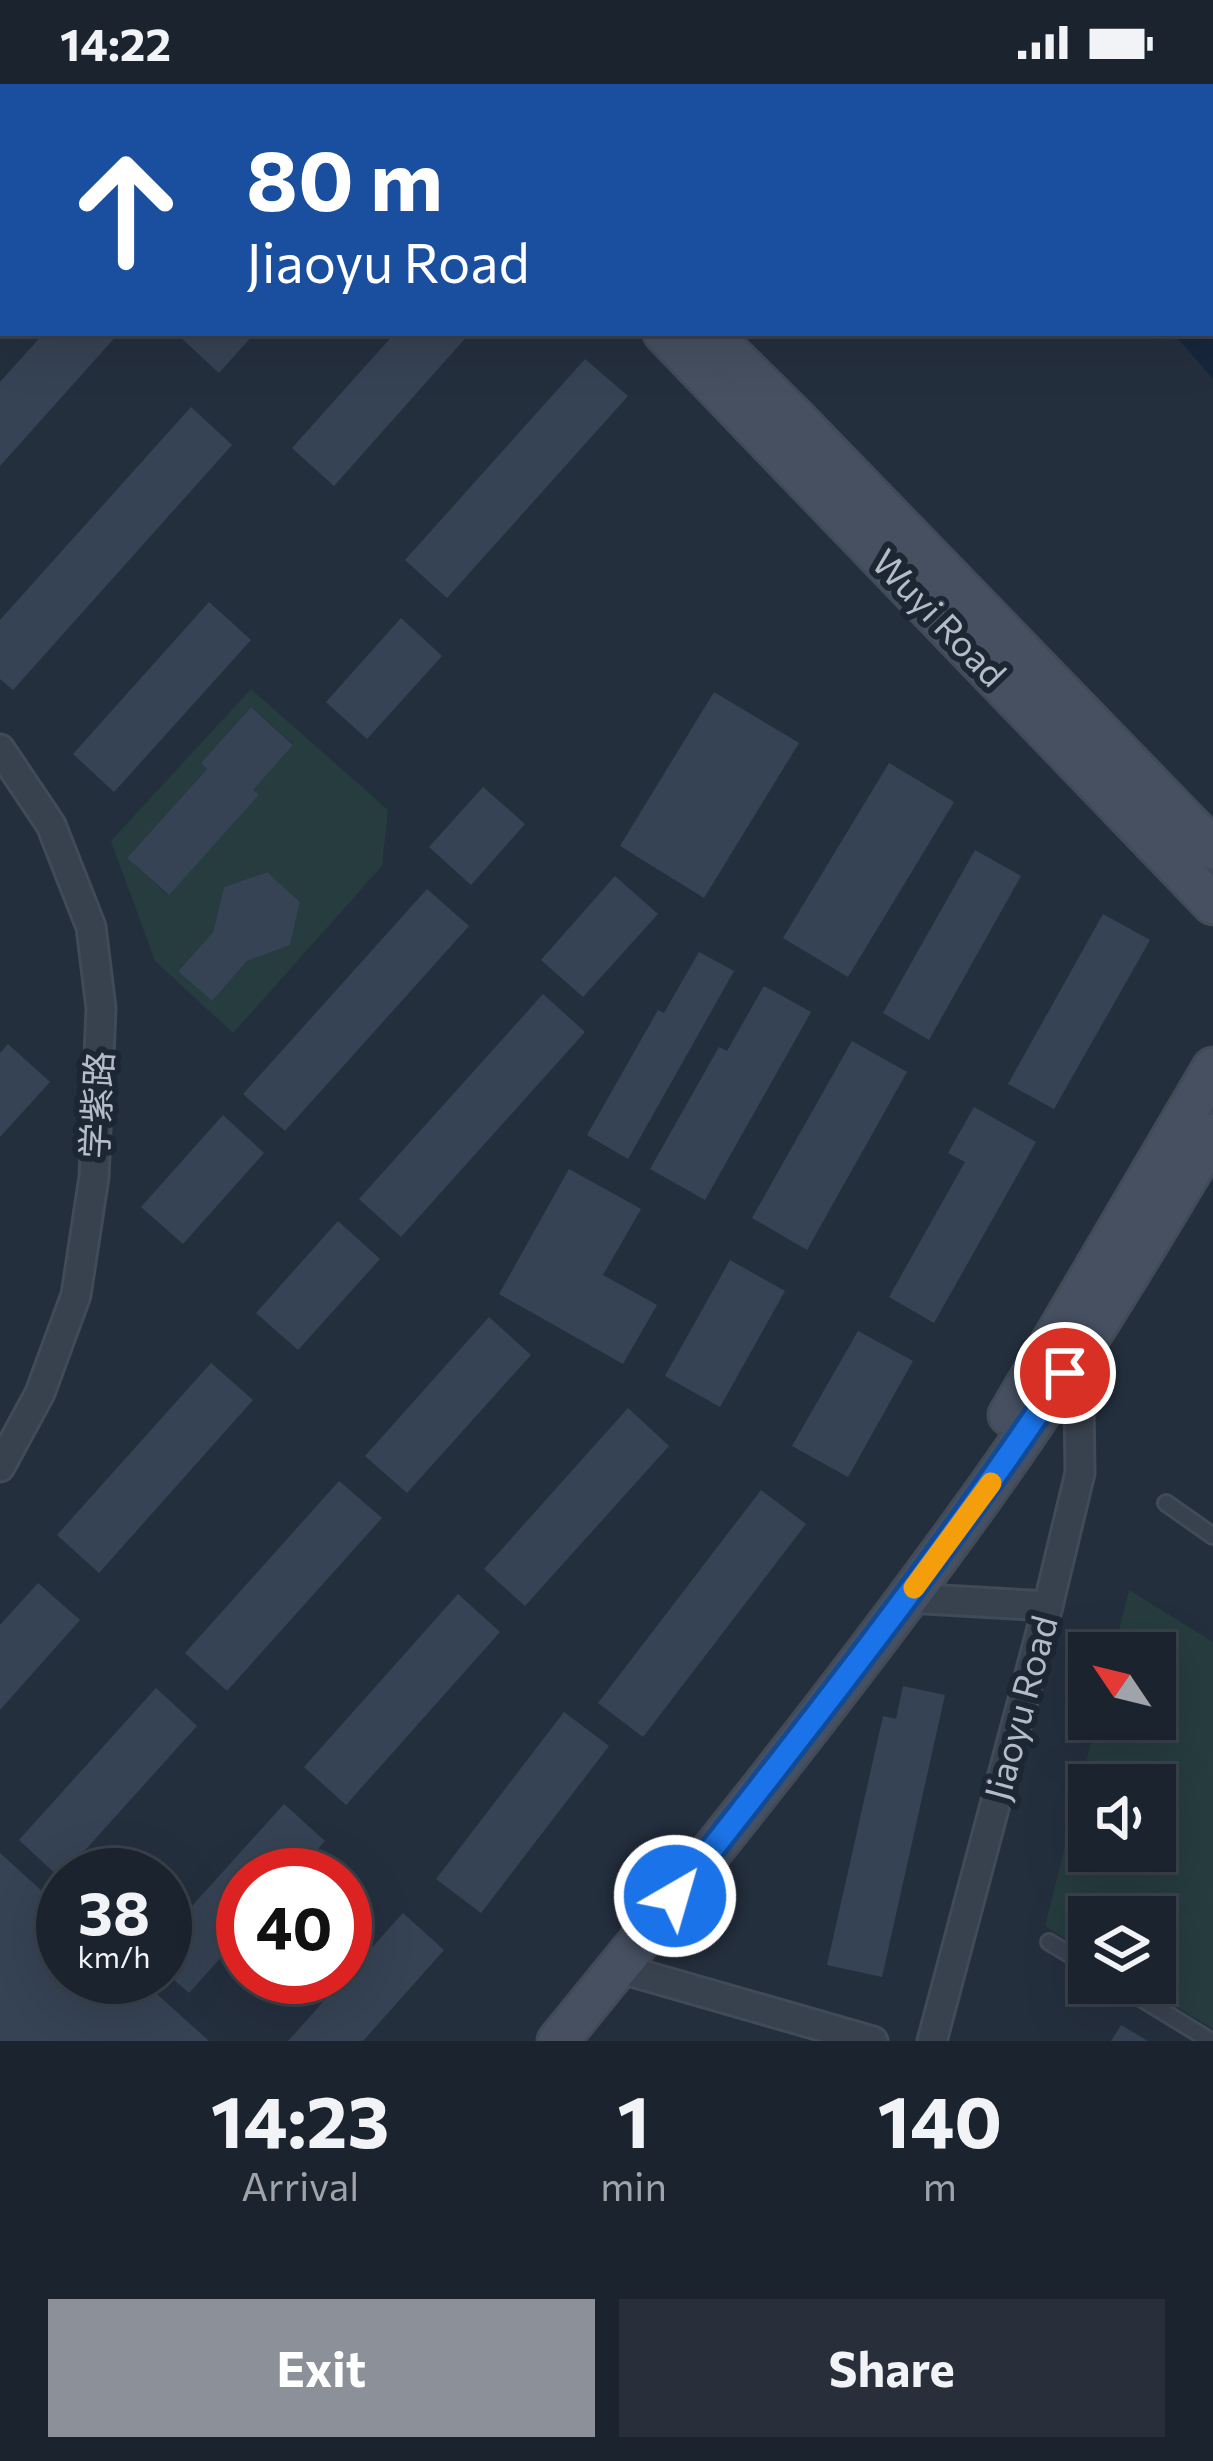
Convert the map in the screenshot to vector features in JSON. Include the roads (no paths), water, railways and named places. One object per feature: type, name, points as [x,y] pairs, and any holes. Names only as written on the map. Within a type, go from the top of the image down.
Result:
[{"type":"street","name":"Wuyi Road","points":[[667,336],[1213,904]]},
{"type":"street","name":"Wuyi Road","points":[[712,336],[1213,849]]},
{"type":"street","name":"学紫路","points":[[0,749],[51,825],[91,927],[101,1008],[94,1177],[76,1295],[40,1393],[0,1467]]},
{"type":"street","points":[[907,1598],[1047,1348],[1213,1068]]},
{"type":"street","points":[[558,2041],[790,1751],[980,1500],[1124,1285],[1213,1134]]},
{"type":"street","name":"Jiaoyu Road","points":[[932,2041],[1080,1473],[1079,1402],[1065,1373]]},
{"type":"street","points":[[907,1598],[1048,1606]]},
{"type":"street","points":[[618,1968],[873,2041]]},
{"type":"lane","points":[[1166,1503],[1213,1536]]},
{"type":"lane","points":[[1049,1942],[1068,1953]]},
{"type":"lane","points":[[1150,2004],[1211,2041]]},
{"type":"water","points":[[1176,336],[1213,336],[1213,379]]}]
